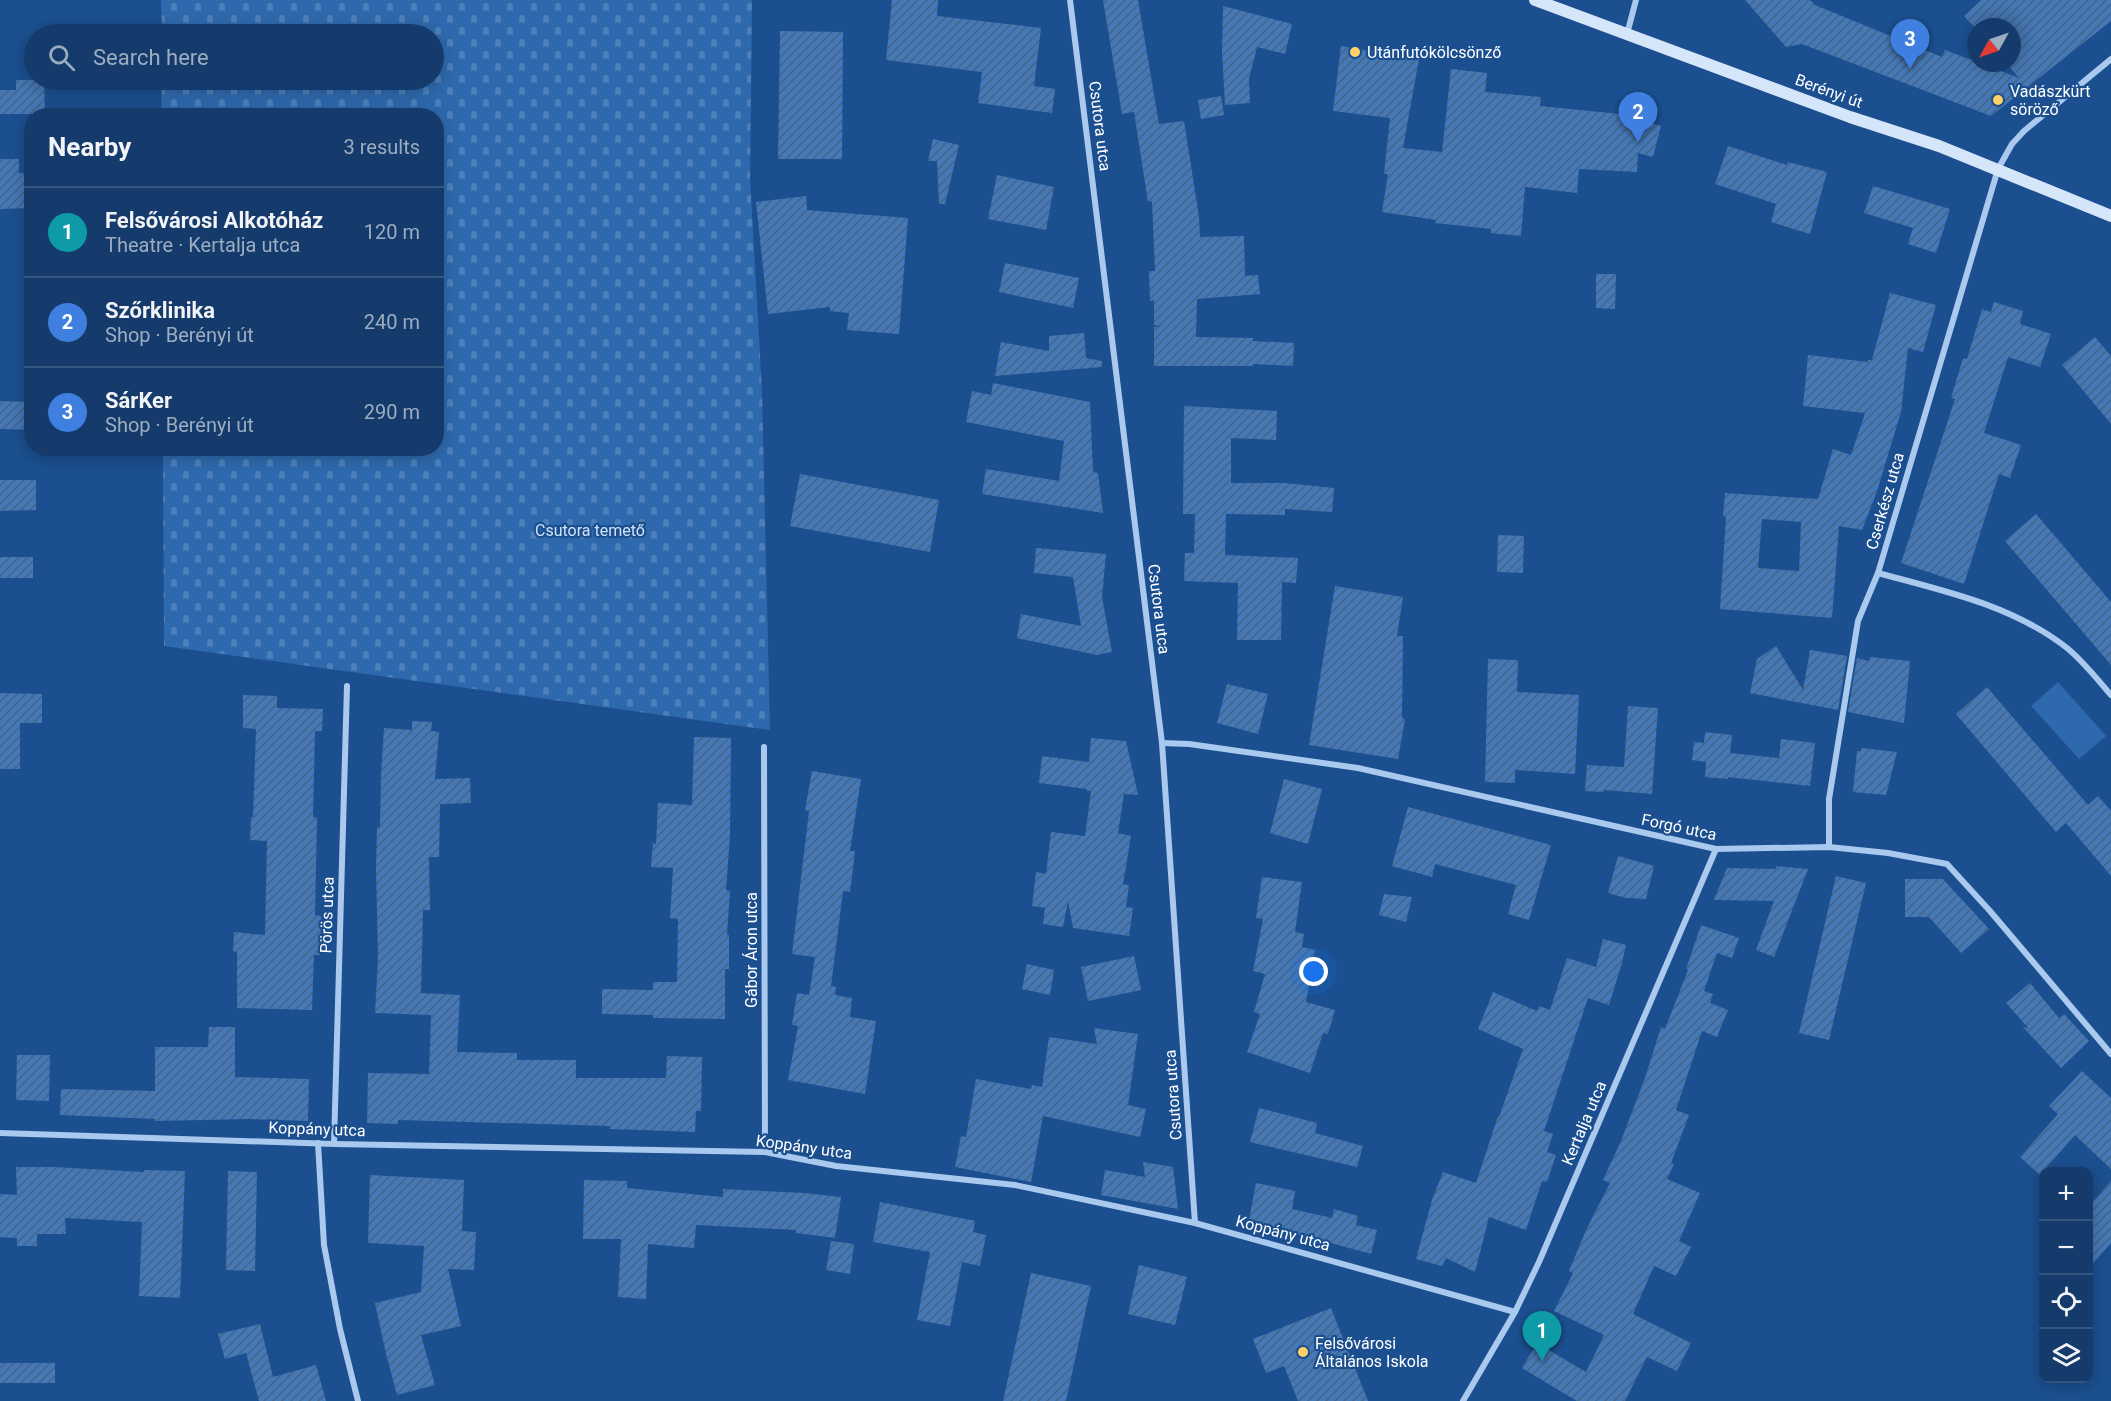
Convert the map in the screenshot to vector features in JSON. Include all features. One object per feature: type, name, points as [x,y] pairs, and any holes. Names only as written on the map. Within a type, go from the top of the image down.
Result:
[{"type":"main road","name":"Berényi út","points":[[1535,0],[1850,117],[1939,146],[2111,216]]},
{"type":"street","name":"Csutora utca","points":[[1070,0],[1162,743],[1195,1223]]},
{"type":"street","points":[[1627,34],[1636,0]]},
{"type":"street","name":"Cserkész utca","points":[[1829,847],[1829,799],[1858,621],[1878,573],[1998,169],[2012,144],[2024,131],[2111,59]]},
{"type":"street","points":[[1878,573],[1975,599],[2033,626],[2067,648],[2111,695]]},
{"type":"street","name":"Pörös utca","points":[[334,1144],[347,686]]},
{"type":"street","name":"Forgó utca","points":[[1162,743],[1189,744],[1358,768],[1716,849],[1829,847],[1947,864],[1990,911],[2111,1054]]},
{"type":"street","name":"Gábor Áron utca","points":[[764,747],[765,1152]]},
{"type":"street","name":"Kertalja utca","points":[[1463,1401],[1515,1312],[1543,1251],[1716,849]]},
{"type":"street","name":"Koppány utca","points":[[0,1133],[334,1144],[765,1152],[836,1166],[1015,1185],[1195,1223],[1515,1312]]},
{"type":"street","points":[[318,1143],[324,1245],[340,1329],[358,1401]]},
{"type":"green space","name":"Csutora temető","points":[[161,0],[752,0],[750,179],[762,391],[770,730],[164,646],[163,456],[444,456],[444,108],[161,108],[162,90],[444,90],[444,24],[162,24]]},
{"type":"green space","points":[[2058,682],[2106,736],[2079,759],[2031,706]]},
{"type":"building","points":[[892,0],[938,0],[937,16],[1041,28],[1034,86],[1055,89],[1052,113],[978,103],[982,72],[886,60]]},
{"type":"building","points":[[1103,0],[1138,0],[1159,124],[1184,121],[1200,237],[1244,236],[1245,276],[1258,275],[1260,294],[1197,299],[1196,337],[1253,338],[1253,341],[1294,343],[1293,366],[1253,364],[1253,366],[1154,366],[1154,327],[1162,326],[1154,325],[1154,300],[1150,301],[1149,271],[1155,271],[1152,201],[1148,202],[1134,112],[1122,114]]},
{"type":"building","points":[[1745,0],[1810,0],[1815,5],[1942,57],[1945,50],[1967,58],[1967,72],[2003,72],[2019,78],[2014,72],[2021,72],[2021,18],[1967,19],[1964,16],[1981,0],[2111,0],[2111,21],[1991,116],[1802,44],[1786,47]]},
{"type":"building","points":[[1223,6],[1292,24],[1285,54],[1257,47],[1249,79],[1250,103],[1225,105],[1222,52]]},
{"type":"building","points":[[780,31],[843,32],[842,159],[778,159]]},
{"type":"building","points":[[1341,46],[1419,59],[1403,148],[1442,152],[1451,69],[1487,73],[1485,92],[1541,97],[1540,106],[1620,114],[1661,126],[1653,157],[1638,153],[1637,172],[1579,169],[1577,193],[1525,187],[1521,236],[1491,233],[1491,229],[1435,223],[1436,220],[1382,212],[1388,174],[1384,174],[1390,118],[1333,111]]},
{"type":"building","points":[[16,80],[24,80],[24,90],[44,90],[45,108],[24,108],[24,114],[0,114],[0,90],[16,90]]},
{"type":"building","points":[[1221,96],[1224,115],[1201,119],[1198,100]]},
{"type":"building","points":[[933,139],[959,145],[945,204],[939,204],[937,161],[928,161]]},
{"type":"building","points":[[1728,146],[1787,165],[1788,162],[1827,172],[1810,234],[1771,222],[1776,204],[1715,184]]},
{"type":"building","points":[[0,159],[19,159],[19,173],[24,173],[24,208],[0,209]]},
{"type":"building","points":[[997,175],[1054,187],[1046,230],[988,219]]},
{"type":"building","points":[[1873,186],[1950,209],[1936,253],[1908,244],[1913,228],[1864,213]]},
{"type":"building","points":[[806,196],[807,210],[908,218],[899,334],[847,330],[849,313],[830,311],[830,307],[768,314],[756,202]]},
{"type":"building","points":[[1005,263],[1079,278],[1073,308],[999,292]]},
{"type":"building","points":[[1596,274],[1616,274],[1615,309],[1596,308]]},
{"type":"building","points":[[1890,293],[1936,305],[1923,352],[1908,348],[1901,412],[1877,491],[1862,530],[1839,526],[1832,618],[1720,609],[1726,517],[1723,516],[1725,493],[1818,499],[1833,449],[1851,455],[1865,413],[1803,406],[1808,355],[1868,362],[1872,360]],"holes":[[[1762,519],[1801,522],[1799,571],[1758,568]]]},
{"type":"building","points":[[1994,302],[2023,311],[2020,324],[2051,334],[2040,367],[2008,357],[1984,433],[2021,445],[2010,478],[1999,474],[1964,584],[1901,563],[1955,399],[1951,398],[1963,358],[1967,359],[1982,309],[1991,312]]},
{"type":"building","points":[[1084,333],[1086,358],[1102,361],[1102,367],[995,376],[1001,342],[1049,351],[1049,336]]},
{"type":"building","points":[[2095,337],[2111,356],[2111,424],[2062,365]]},
{"type":"building","points":[[993,383],[1090,402],[1093,472],[1098,473],[1103,513],[982,494],[986,469],[1059,481],[1064,441],[966,422],[972,391],[991,395]]},
{"type":"building","points":[[0,401],[24,402],[24,430],[0,429]]},
{"type":"building","points":[[1184,406],[1277,411],[1276,440],[1231,438],[1231,483],[1285,483],[1334,488],[1332,512],[1285,509],[1285,515],[1226,514],[1225,555],[1298,558],[1296,583],[1282,582],[1281,640],[1237,640],[1238,583],[1184,581],[1185,553],[1194,553],[1195,514],[1183,514]]},
{"type":"building","points":[[800,474],[939,500],[930,552],[790,526]]},
{"type":"building","points":[[0,480],[36,480],[36,510],[0,511]]},
{"type":"building","points":[[2036,514],[2111,602],[2111,665],[2005,541]]},
{"type":"building","points":[[1498,535],[1524,536],[1523,573],[1497,572]]},
{"type":"building","points":[[1036,548],[1106,554],[1102,597],[1112,652],[1097,655],[1017,638],[1021,614],[1081,626],[1073,577],[1034,573]]},
{"type":"building","points":[[0,557],[33,557],[33,578],[0,578]]},
{"type":"building","points":[[1335,586],[1403,597],[1397,636],[1403,636],[1402,718],[1405,719],[1398,759],[1309,745]]},
{"type":"building","points":[[1776,646],[1803,690],[1810,650],[1847,656],[1838,710],[1750,693],[1757,659]]},
{"type":"building","points":[[1870,657],[1910,661],[1904,723],[1848,712],[1857,658],[1869,661]]},
{"type":"building","points":[[1488,659],[1518,660],[1517,692],[1579,695],[1575,774],[1515,770],[1515,783],[1485,782]]},
{"type":"building","points":[[1227,684],[1268,694],[1258,734],[1217,723]]},
{"type":"building","points":[[1987,687],[2088,805],[2098,796],[2111,811],[2111,876],[2066,823],[2056,832],[1956,714]]},
{"type":"building","points":[[0,693],[42,694],[42,723],[20,723],[20,769],[0,769]]},
{"type":"building","points":[[243,695],[277,696],[277,708],[323,709],[322,731],[315,731],[313,817],[317,818],[315,915],[321,916],[320,955],[314,955],[312,1010],[237,1008],[237,952],[233,951],[234,932],[265,935],[267,841],[250,840],[256,729],[243,728]]},
{"type":"building","points":[[1628,706],[1658,708],[1652,794],[1604,790],[1604,792],[1585,791],[1587,765],[1624,767]]},
{"type":"building","points":[[412,721],[432,722],[431,731],[439,732],[435,779],[470,778],[471,803],[440,804],[439,857],[429,857],[430,910],[423,910],[421,993],[460,995],[457,1052],[517,1053],[517,1060],[576,1060],[576,1078],[666,1078],[667,1056],[702,1057],[701,1111],[696,1111],[695,1132],[610,1129],[610,1126],[398,1120],[398,1124],[367,1123],[368,1073],[429,1074],[431,1015],[375,1013],[378,958],[377,827],[380,827],[384,728],[412,730]]},
{"type":"building","points":[[1705,732],[1732,735],[1730,753],[1779,758],[1781,739],[1815,743],[1810,786],[1728,777],[1728,779],[1705,777],[1706,762],[1692,760],[1694,742],[1704,743]]},
{"type":"building","points":[[694,737],[731,738],[730,836],[726,890],[730,891],[727,935],[729,935],[729,969],[725,969],[725,1019],[653,1018],[653,1015],[602,1014],[602,989],[653,990],[653,982],[677,982],[678,919],[670,918],[673,868],[651,867],[653,843],[656,844],[658,803],[692,805]]},
{"type":"building","points":[[1091,738],[1126,741],[1138,795],[1124,794],[1118,833],[1131,836],[1123,884],[1129,885],[1126,907],[1133,908],[1129,936],[1073,928],[1068,901],[1063,927],[1043,924],[1045,908],[1032,906],[1036,872],[1046,874],[1051,832],[1085,836],[1091,791],[1039,783],[1042,756],[1089,762]]},
{"type":"building","points":[[1861,748],[1897,752],[1886,795],[1853,792],[1857,751],[1861,751]]},
{"type":"building","points":[[812,771],[861,779],[850,851],[855,851],[850,892],[843,891],[831,986],[836,987],[835,995],[852,998],[850,1017],[876,1021],[865,1094],[788,1080],[798,1026],[792,1025],[797,993],[809,995],[815,957],[792,954],[809,811],[805,810]]},
{"type":"building","points":[[1284,779],[1322,789],[1308,844],[1270,833]]},
{"type":"building","points":[[1408,807],[1551,845],[1529,920],[1508,914],[1516,885],[1435,864],[1432,877],[1392,866]]},
{"type":"building","points":[[1618,856],[1654,866],[1646,899],[1626,898],[1608,893]]},
{"type":"building","points":[[1776,866],[1808,869],[1774,957],[1756,950],[1774,901],[1714,900],[1727,868],[1776,869]]},
{"type":"building","points":[[1836,876],[1866,883],[1829,1040],[1799,1033]]},
{"type":"building","points":[[1262,877],[1302,882],[1295,932],[1304,934],[1302,947],[1315,950],[1306,1002],[1335,1010],[1328,1034],[1323,1033],[1310,1073],[1247,1052],[1260,1014],[1254,1012],[1265,974],[1253,971],[1263,919],[1256,918]]},
{"type":"building","points":[[1905,879],[1943,879],[1989,929],[1961,953],[1929,917],[1905,917]]},
{"type":"building","points":[[1384,894],[1412,897],[1406,922],[1379,915]]},
{"type":"building","points":[[1701,925],[1739,938],[1732,958],[1717,953],[1704,991],[1713,994],[1710,1003],[1728,1010],[1717,1037],[1702,1031],[1676,1110],[1689,1115],[1667,1179],[1700,1193],[1679,1241],[1691,1247],[1676,1276],[1654,1266],[1633,1314],[1691,1343],[1677,1371],[1647,1357],[1625,1401],[1577,1401],[1522,1368],[1537,1343],[1586,1372],[1604,1335],[1554,1311],[1573,1273],[1569,1271],[1586,1230],[1610,1183],[1603,1180],[1645,1078],[1661,1027],[1665,1029],[1688,970],[1686,969]]},
{"type":"building","points":[[1603,939],[1626,945],[1622,963],[1609,1005],[1588,998],[1544,1131],[1553,1134],[1547,1152],[1556,1155],[1547,1182],[1542,1181],[1526,1230],[1489,1217],[1475,1272],[1446,1258],[1442,1266],[1416,1259],[1432,1200],[1443,1172],[1476,1183],[1523,1049],[1478,1029],[1493,992],[1537,1011],[1539,1006],[1550,1010],[1567,958],[1596,967]]},
{"type":"building","points":[[1134,956],[1141,990],[1088,1001],[1081,967]]},
{"type":"building","points":[[1027,964],[1054,970],[1050,995],[1022,989]]},
{"type":"building","points":[[2030,983],[2059,1018],[2064,1014],[2089,1041],[2061,1068],[2022,1026],[2029,1029],[2006,1003]]},
{"type":"building","points":[[209,1027],[235,1027],[235,1077],[309,1079],[308,1121],[249,1119],[155,1121],[155,1119],[60,1115],[61,1089],[155,1091],[155,1047],[208,1047]]},
{"type":"building","points":[[1094,1028],[1138,1034],[1128,1105],[1146,1109],[1140,1137],[1043,1116],[1031,1182],[955,1167],[961,1136],[966,1137],[976,1079],[1031,1089],[1032,1085],[1042,1087],[1049,1037],[1097,1044]]},
{"type":"building","points":[[17,1055],[50,1055],[49,1101],[16,1100]]},
{"type":"building","points":[[2082,1071],[2111,1098],[2111,1169],[2075,1135],[2047,1167],[2039,1167],[2039,1174],[2020,1157],[2058,1114],[2049,1106]]},
{"type":"building","points":[[1259,1108],[1317,1123],[1315,1133],[1363,1146],[1357,1167],[1250,1142]]},
{"type":"building","points":[[1143,1162],[1173,1167],[1178,1209],[1101,1195],[1105,1170],[1145,1177]]},
{"type":"building","points":[[16,1167],[144,1172],[144,1170],[185,1171],[180,1298],[139,1296],[142,1222],[65,1218],[66,1234],[37,1234],[37,1246],[17,1246],[17,1238],[0,1237],[0,1194],[17,1195]]},
{"type":"building","points":[[228,1171],[257,1172],[255,1271],[226,1270]]},
{"type":"building","points":[[370,1175],[464,1180],[462,1231],[476,1232],[474,1270],[448,1269],[461,1326],[421,1335],[435,1385],[397,1395],[375,1303],[421,1292],[424,1246],[368,1243]]},
{"type":"building","points":[[584,1180],[627,1181],[627,1188],[723,1197],[723,1189],[841,1197],[835,1238],[796,1233],[796,1230],[696,1225],[694,1248],[648,1244],[646,1299],[618,1297],[621,1239],[583,1239]]},
{"type":"building","points":[[2111,1181],[2111,1243],[2093,1263],[2093,1221],[2093,1201]]},
{"type":"building","points":[[1256,1183],[1295,1191],[1292,1209],[1332,1218],[1334,1209],[1358,1216],[1356,1225],[1377,1230],[1371,1254],[1313,1238],[1248,1225]]},
{"type":"building","points":[[880,1202],[975,1221],[973,1232],[986,1235],[980,1266],[962,1262],[950,1326],[917,1320],[930,1252],[873,1242]]},
{"type":"building","points":[[831,1241],[854,1244],[850,1274],[826,1270]]},
{"type":"building","points":[[1139,1265],[1187,1277],[1175,1325],[1128,1314]]},
{"type":"building","points":[[1031,1273],[1091,1286],[1066,1401],[1003,1401]]},
{"type":"building","name":"Felsővárosi Általános Iskola","points":[[1331,1308],[1368,1401],[1298,1401],[1284,1366],[1266,1373],[1253,1339]]},
{"type":"building","points":[[260,1324],[273,1377],[316,1365],[326,1401],[259,1401],[246,1353],[225,1359],[218,1334]]},
{"type":"building","points":[[0,1363],[55,1363],[55,1383],[0,1383]]},
{"type":"place","name":"Utánfutókölcsönző","points":[[1355,52]]},
{"type":"place","name":"SárKer","points":[[1910,69]]},
{"type":"place","name":"Vadászkürt söröző","points":[[1998,100]]},
{"type":"place","name":"Szőrklinika","points":[[1638,142]]},
{"type":"place","name":"Felsővárosi Általános Iskola","points":[[1303,1352]]},
{"type":"place","name":"Felsővárosi Alkotóház","points":[[1542,1361]]}]
